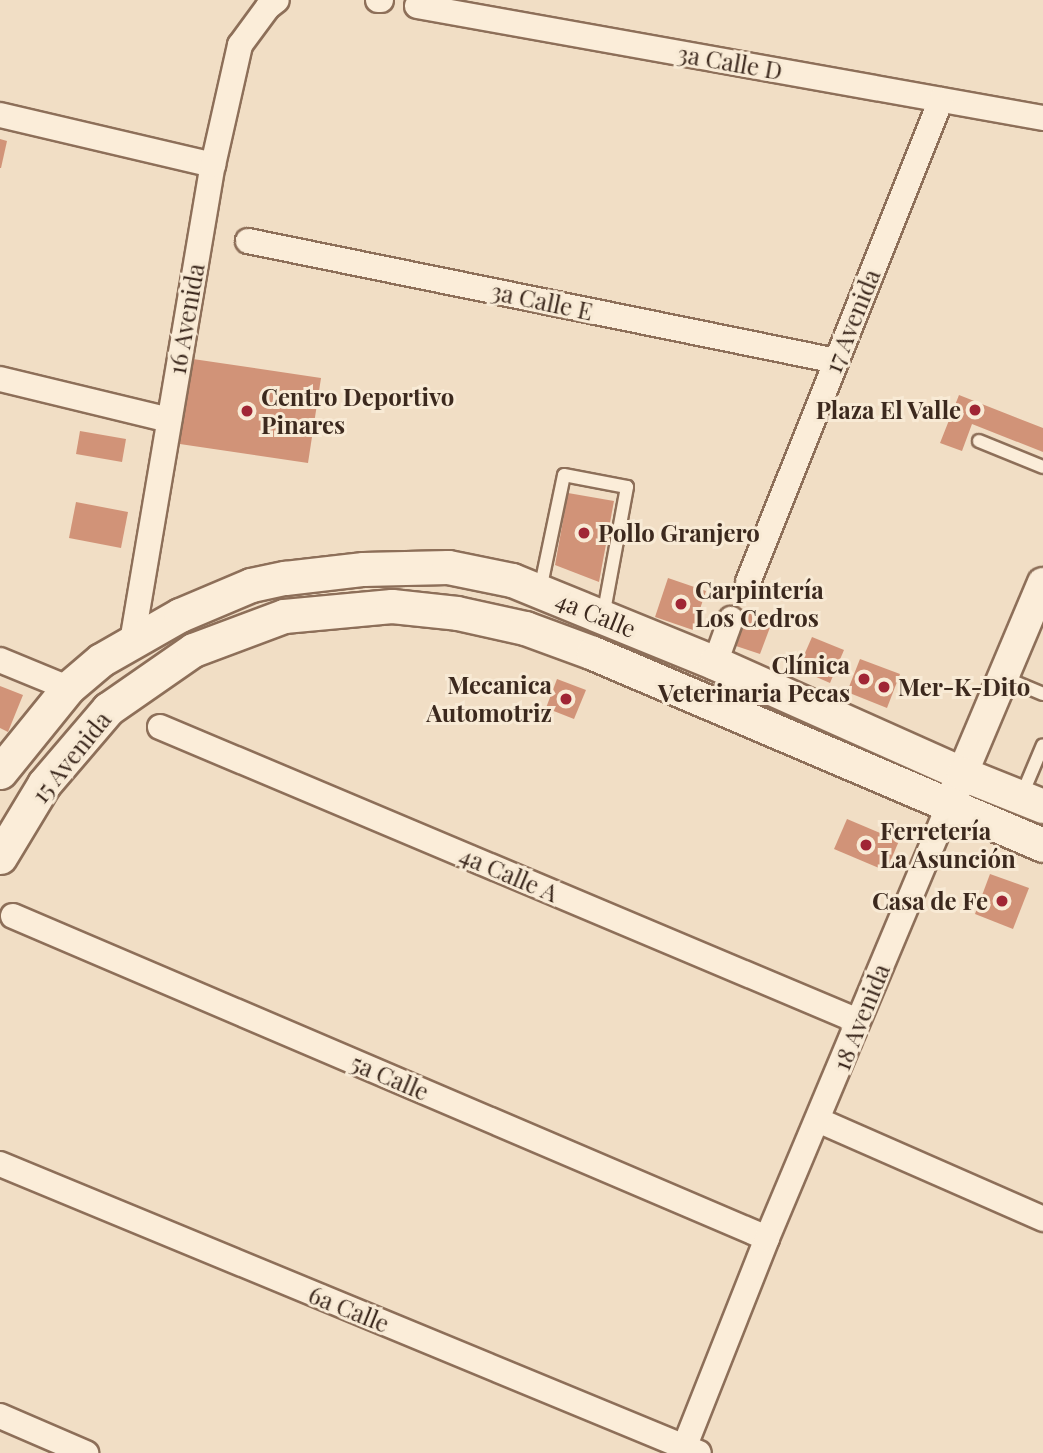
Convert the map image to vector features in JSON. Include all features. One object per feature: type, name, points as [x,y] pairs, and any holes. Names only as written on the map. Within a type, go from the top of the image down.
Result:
[{"type":"main road","name":"4a Calle","points":[[132,642],[180,615],[251,585],[321,573],[448,567],[512,580],[540,591],[715,663],[963,775],[1032,802]]},
{"type":"main road","name":"4a Calle","points":[[193,650],[284,616],[391,606],[457,613],[524,628],[593,653],[1043,845]]},
{"type":"main road","name":"15 Avenida","points":[[0,772],[68,688],[102,660],[132,642]]},
{"type":"main road","name":"15 Avenida","points":[[0,857],[44,784],[108,709],[193,650]]},
{"type":"street","name":"16 Avenida","points":[[132,642],[213,165],[240,45],[273,3]]},
{"type":"street","name":"3a Calle D","points":[[416,6],[1043,118]]},
{"type":"street","name":"17 Avenida","points":[[748,582],[941,100]]},
{"type":"street","points":[[0,115],[213,165]]},
{"type":"street","name":"3a Calle E","points":[[248,241],[836,361]]},
{"type":"street","points":[[0,379],[169,420]]},
{"type":"street","name":"18 Avenida","points":[[688,1451],[767,1238],[1043,583]]},
{"type":"street","points":[[715,663],[731,619]]},
{"type":"street","points":[[0,660],[68,688]]},
{"type":"street","name":"4a Calle A","points":[[160,727],[858,1021]]},
{"type":"street","name":"5a Calle","points":[[13,916],[767,1238]]},
{"type":"street","points":[[818,1120],[1043,1219]]},
{"type":"street","name":"6a Calle","points":[[0,1164],[688,1451]]},
{"type":"street","points":[[0,1416],[86,1453]]},
{"type":"lane","points":[[979,441],[1043,467]]},
{"type":"lane","points":[[540,591],[564,475],[627,487],[603,617]]},
{"type":"lane","points":[[1005,678],[1043,694]]},
{"type":"lane","points":[[1032,802],[1043,746]]},
{"type":"building","points":[[0,139],[7,141],[1,168],[0,168]]},
{"type":"building","name":"Centro Deportivo Pinares","points":[[186,358],[321,378],[308,463],[173,443]]},
{"type":"building","name":"Plaza El Valle","points":[[959,395],[1043,428],[1043,452],[972,424],[962,451],[940,443]]},
{"type":"building","points":[[80,431],[126,439],[122,462],[76,454]]},
{"type":"building","name":"Pollo Granjero","points":[[568,493],[614,501],[599,582],[555,565]]},
{"type":"building","points":[[76,502],[128,512],[121,548],[69,538]]},
{"type":"building","name":"Carpintería Los Cedros","points":[[668,578],[706,591],[693,630],[655,617]]},
{"type":"building","points":[[748,613],[772,622],[760,654],[736,646]]},
{"type":"building","points":[[812,637],[844,650],[830,683],[798,669]]},
{"type":"building","points":[[860,659],[900,674],[887,708],[847,692]]},
{"type":"building","name":"Mecanica Automotriz","points":[[557,679],[586,690],[574,719],[546,708]]},
{"type":"building","points":[[0,686],[23,695],[8,732],[0,728]]},
{"type":"building","name":"Ferretería La Asunción","points":[[847,819],[899,841],[886,871],[834,849]]},
{"type":"building","name":"Casa de Fe","points":[[990,874],[1029,888],[1013,929],[975,914]]},
{"type":"place","name":"Plaza El Valle","points":[[975,410]]},
{"type":"place","name":"Centro Deportivo Pinares","points":[[247,411]]},
{"type":"place","name":"Pollo Granjero","points":[[584,533]]},
{"type":"place","name":"Carpintería Los Cedros","points":[[681,604]]},
{"type":"place","name":"Clínica Veterinaria Pecas","points":[[864,679]]},
{"type":"place","name":"Mer-K-Dito","points":[[884,687]]},
{"type":"place","name":"Mecanica Automotriz","points":[[566,699]]},
{"type":"place","name":"Ferretería La Asunción","points":[[866,845]]},
{"type":"place","name":"Casa de Fe","points":[[1002,901]]}]
